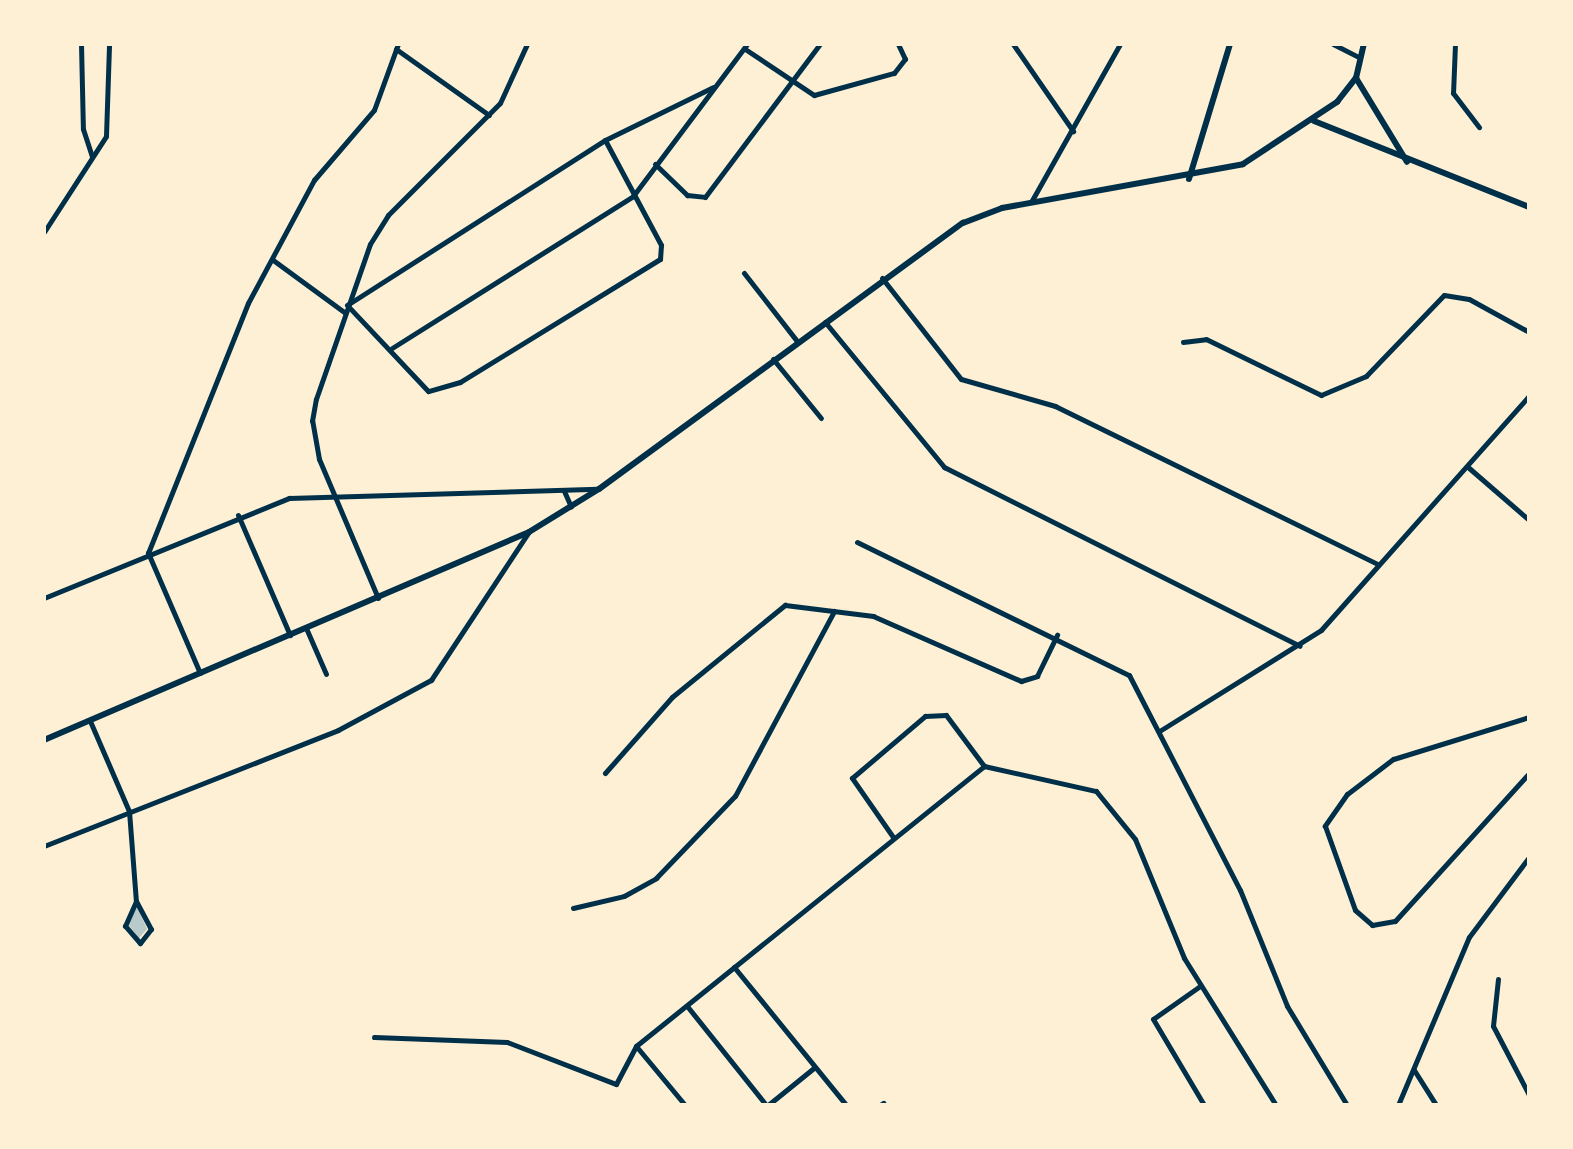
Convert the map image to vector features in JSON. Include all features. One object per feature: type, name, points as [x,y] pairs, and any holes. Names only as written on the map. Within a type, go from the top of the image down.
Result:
[{"type":"street","points":[[81,44],[83,129],[92,157]]},
{"type":"street","points":[[44,232],[107,132],[109,44]]},
{"type":"street","points":[[378,598],[335,496],[312,421],[346,308],[388,215],[489,115],[527,44]]},
{"type":"street","points":[[655,164],[687,195],[705,197],[820,44]]},
{"type":"street","points":[[392,348],[633,196],[746,46],[792,84],[814,95],[870,83],[900,68],[905,54],[898,44]]},
{"type":"street","points":[[1013,44],[1073,131]]},
{"type":"street","points":[[1031,202],[1120,44]]},
{"type":"street","points":[[1189,179],[1230,44]]},
{"type":"street","points":[[1333,44],[1360,58]]},
{"type":"street","points":[[44,740],[529,532],[599,489],[933,240],[979,216],[1031,202],[1189,179],[1243,164],[1314,121],[1356,78],[1364,44]]},
{"type":"street","points":[[1455,44],[1453,93],[1479,127]]},
{"type":"street","points":[[201,675],[148,553],[233,337],[314,180],[374,110],[397,46],[489,115]]},
{"type":"street","points":[[1356,78],[1384,132],[1413,166]]},
{"type":"street","points":[[346,308],[605,140],[713,87]]},
{"type":"street","points":[[1314,121],[1413,166],[1529,207]]},
{"type":"street","points":[[1371,148],[1384,132]]},
{"type":"street","points":[[273,260],[346,308],[392,348],[424,387],[438,393],[658,262],[661,245],[605,140]]},
{"type":"street","points":[[744,273],[797,341]]},
{"type":"street","points":[[882,278],[961,379],[1055,406],[1378,564]]},
{"type":"street","points":[[1183,342],[1206,339],[1321,395],[1366,376],[1444,295],[1469,299],[1529,332]]},
{"type":"street","points":[[824,321],[944,467],[1300,646]]},
{"type":"street","points":[[773,359],[821,418]]},
{"type":"street","points":[[1161,730],[1300,646],[1469,468],[1529,396]]},
{"type":"street","points":[[1469,468],[1529,520]]},
{"type":"street","points":[[44,598],[238,515],[289,498],[599,489]]},
{"type":"street","points":[[564,491],[571,507]]},
{"type":"street","points":[[238,515],[290,635]]},
{"type":"street","points":[[44,846],[338,730],[431,680],[529,532]]},
{"type":"street","points":[[857,542],[1125,670],[1161,730],[1287,1006],[1347,1105]]},
{"type":"street","points":[[605,773],[672,697],[776,609],[802,602],[897,624],[988,673],[1021,681],[1037,676],[1057,635]]},
{"type":"street","points":[[573,908],[624,896],[656,878],[735,796],[834,611]]},
{"type":"street","points":[[306,628],[326,674]]},
{"type":"street","points":[[894,837],[852,776],[925,716],[946,715],[984,766],[1096,791],[1149,864],[1200,986],[1276,1105]]},
{"type":"street","points":[[1529,717],[1393,759],[1347,794],[1328,816],[1325,835],[1355,910],[1372,925],[1395,921],[1529,773]]},
{"type":"street","points":[[90,721],[129,811],[136,901],[151,932],[138,943],[125,926],[136,901]]},
{"type":"street","points":[[374,1037],[507,1042],[606,1085],[620,1081],[636,1046],[984,766]]},
{"type":"street","points":[[1398,1105],[1469,937],[1529,857]]},
{"type":"street","points":[[734,967],[846,1105]]},
{"type":"street","points":[[1498,979],[1493,1026],[1529,1095]]},
{"type":"street","points":[[1200,986],[1153,1021],[1204,1105]]},
{"type":"street","points":[[687,1006],[767,1105],[815,1067]]},
{"type":"street","points":[[636,1046],[685,1105]]},
{"type":"street","points":[[1413,1069],[1436,1105]]},
{"type":"shaded area","points":[[136,905],[147,929],[139,938],[127,923]]}]
